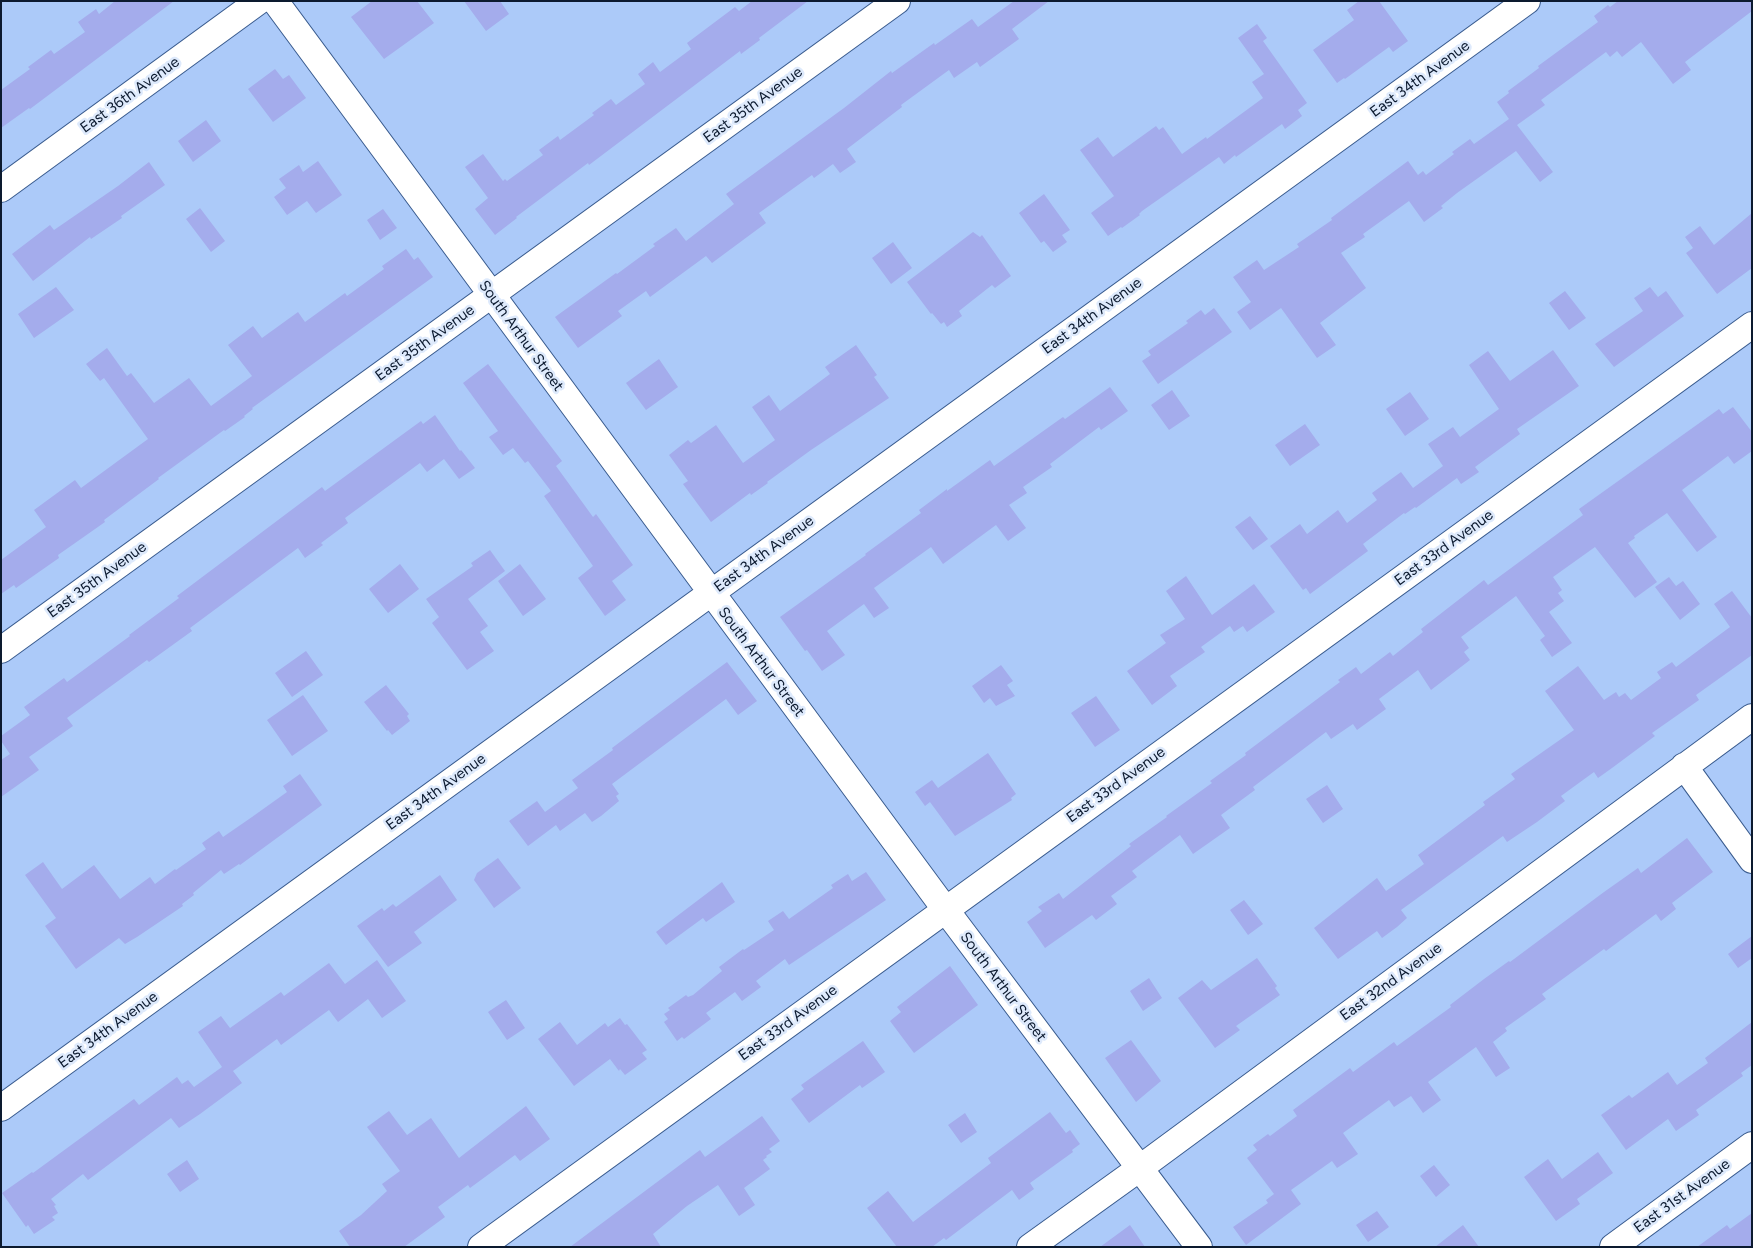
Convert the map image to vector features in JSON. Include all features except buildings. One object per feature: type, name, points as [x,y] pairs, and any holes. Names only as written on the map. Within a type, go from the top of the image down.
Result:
[{"type":"street","name":"East 36th Avenue","points":[[1,188],[259,1]]},
{"type":"street","name":"South Arthur Street","points":[[275,1],[944,909],[1199,1247]]},
{"type":"street","name":"East 35th Avenue","points":[[1,650],[897,1]]},
{"type":"street","name":"East 34th Avenue","points":[[1,1108],[1527,1]]},
{"type":"street","name":"East 33rd Avenue","points":[[481,1247],[944,909],[1752,325]]},
{"type":"street","name":"East 32nd Avenue","points":[[1030,1247],[1752,717]]},
{"type":"street","points":[[1684,766],[1752,860]]},
{"type":"street","name":"East 31st Avenue","points":[[1613,1247],[1752,1145]]}]
